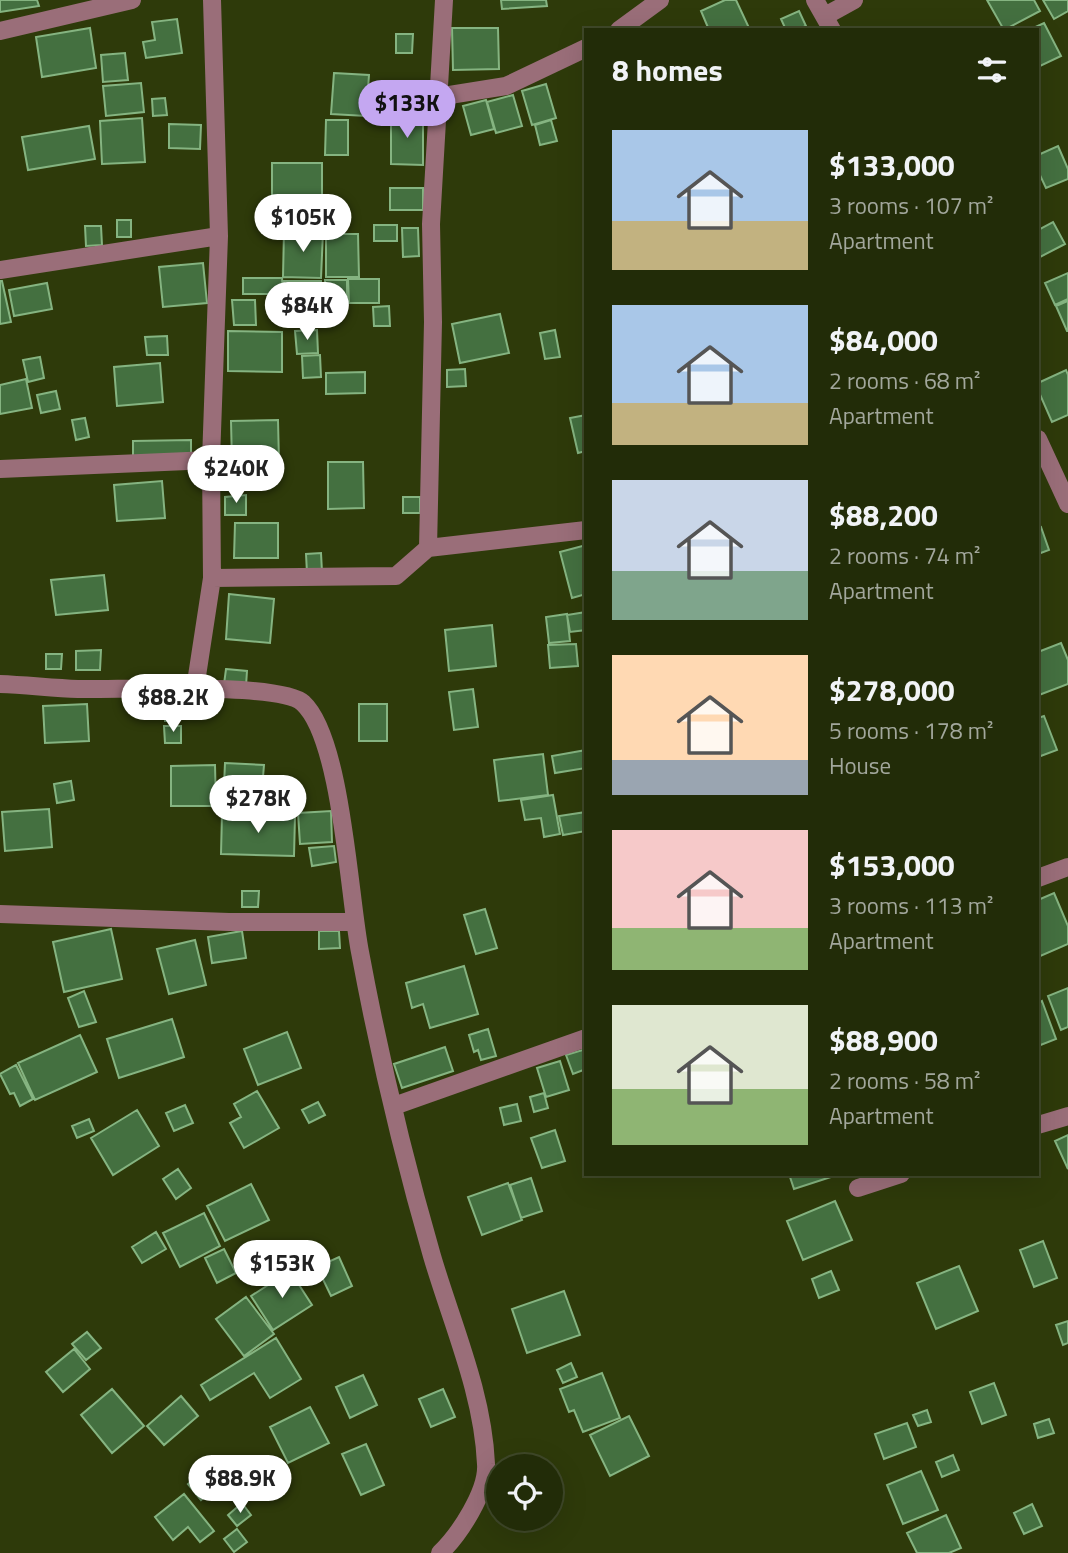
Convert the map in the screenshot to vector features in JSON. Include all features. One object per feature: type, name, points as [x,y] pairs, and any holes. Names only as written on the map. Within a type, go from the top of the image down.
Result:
[{"type":"street","points":[[0,31],[132,0]]},
{"type":"street","points":[[195,689],[212,578],[211,460],[219,236],[212,0]]},
{"type":"street","points":[[428,548],[433,322],[431,224],[444,0]]},
{"type":"street","points":[[622,28],[660,0]]},
{"type":"street","points":[[815,0],[829,23],[854,0]]},
{"type":"street","points":[[437,97],[506,86],[584,49]]},
{"type":"street","points":[[0,270],[219,236]]},
{"type":"street","points":[[1039,441],[1068,504]]},
{"type":"street","points":[[0,469],[211,460]]},
{"type":"street","points":[[212,578],[396,576],[428,548],[584,530]]},
{"type":"street","points":[[0,684],[78,689],[195,689],[279,693],[302,702],[320,726],[341,808],[354,922],[372,1016],[432,1252],[483,1421],[487,1469],[471,1513],[440,1553]]},
{"type":"street","points":[[1039,878],[1068,867]]},
{"type":"street","points":[[0,914],[229,922],[354,922]]},
{"type":"street","points":[[394,1106],[584,1039]]},
{"type":"street","points":[[1039,1125],[1068,1116]]},
{"type":"street","points":[[858,1188],[895,1176]]},
{"type":"building","points":[[0,0],[37,0],[39,6],[0,12]]},
{"type":"building","points":[[501,0],[546,0],[547,6],[502,9]]},
{"type":"building","points":[[725,0],[736,0],[749,28],[708,28],[701,11]]},
{"type":"building","points":[[987,0],[1034,0],[1040,11],[1003,28]]},
{"type":"building","points":[[1043,0],[1068,0],[1068,11],[1054,19]]},
{"type":"building","points":[[799,11],[806,26],[785,28],[781,19]]},
{"type":"building","points":[[177,19],[182,53],[146,58],[143,42],[155,40],[152,22]]},
{"type":"building","points":[[1044,23],[1061,56],[1039,67],[1039,28],[1033,28]]},
{"type":"building","points":[[90,28],[96,68],[42,77],[36,37]]},
{"type":"building","points":[[452,28],[498,28],[499,69],[453,70]]},
{"type":"building","points":[[396,34],[413,34],[412,53],[396,53]]},
{"type":"building","points":[[125,53],[128,80],[103,82],[101,55]]},
{"type":"building","points":[[334,73],[369,75],[366,116],[331,114]]},
{"type":"building","points":[[141,83],[144,112],[106,116],[103,86]]},
{"type":"building","points":[[546,84],[556,118],[532,125],[522,91]]},
{"type":"building","points":[[513,95],[522,126],[496,133],[487,102]]},
{"type":"building","points":[[165,98],[167,115],[153,116],[152,99]]},
{"type":"building","points":[[486,100],[494,129],[471,135],[463,106]]},
{"type":"building","points":[[391,116],[423,117],[423,165],[391,164]]},
{"type":"building","points":[[142,118],[145,162],[102,164],[100,121]]},
{"type":"building","points":[[326,120],[348,120],[348,155],[325,155]]},
{"type":"building","points":[[551,120],[557,141],[540,145],[535,125]]},
{"type":"building","points":[[169,124],[201,125],[200,149],[169,148]]},
{"type":"building","points":[[89,126],[95,159],[28,170],[22,137]]},
{"type":"building","points":[[1058,146],[1068,169],[1068,179],[1046,188],[1039,173],[1039,155]]},
{"type":"building","points":[[272,163],[322,163],[322,206],[272,206]]},
{"type":"building","points":[[390,188],[423,188],[423,210],[390,210]]},
{"type":"building","points":[[117,220],[131,220],[131,237],[117,237]]},
{"type":"building","points":[[1053,222],[1065,244],[1039,257],[1039,229]]},
{"type":"building","points":[[374,225],[397,225],[397,241],[374,241]]},
{"type":"building","points":[[85,226],[101,226],[102,245],[86,246]]},
{"type":"building","points":[[402,228],[418,228],[419,256],[403,257]]},
{"type":"building","points":[[284,231],[323,232],[321,278],[283,277]]},
{"type":"building","points":[[326,234],[358,234],[359,277],[326,277]]},
{"type":"building","points":[[203,263],[207,303],[163,307],[159,267]]},
{"type":"building","points":[[1068,273],[1068,299],[1055,305],[1045,283]]},
{"type":"building","points":[[243,278],[282,278],[283,294],[243,294]]},
{"type":"building","points":[[348,279],[379,279],[379,303],[349,303]]},
{"type":"building","points":[[325,280],[347,280],[347,303],[326,303]]},
{"type":"building","points":[[0,281],[11,322],[0,324]]},
{"type":"building","points":[[284,281],[321,281],[322,323],[285,324]]},
{"type":"building","points":[[47,283],[52,309],[14,316],[9,290]]},
{"type":"building","points":[[232,300],[255,300],[256,325],[234,325]]},
{"type":"building","points":[[1068,301],[1068,331],[1067,331],[1056,306]]},
{"type":"building","points":[[389,306],[390,326],[374,326],[373,307]]},
{"type":"building","points":[[500,314],[509,353],[460,363],[452,324]]},
{"type":"building","points":[[317,330],[318,353],[297,354],[295,331]]},
{"type":"building","points":[[555,330],[560,357],[545,359],[540,333]]},
{"type":"building","points":[[228,331],[282,332],[282,372],[228,371]]},
{"type":"building","points":[[167,336],[168,355],[147,355],[145,337]]},
{"type":"building","points":[[320,355],[321,377],[303,378],[302,356]]},
{"type":"building","points":[[40,357],[44,378],[28,382],[23,360]]},
{"type":"building","points":[[160,363],[163,402],[117,406],[114,367]]},
{"type":"building","points":[[465,369],[466,386],[447,387],[447,370]]},
{"type":"building","points":[[1066,370],[1068,415],[1052,422],[1039,392],[1039,383]]},
{"type":"building","points":[[365,372],[365,393],[326,394],[326,373]]},
{"type":"building","points":[[26,379],[32,408],[0,414],[0,385]]},
{"type":"building","points":[[56,391],[60,409],[41,413],[37,395]]},
{"type":"building","points":[[584,415],[584,452],[578,453],[570,418]]},
{"type":"building","points":[[85,418],[89,437],[76,440],[72,420]]},
{"type":"building","points":[[278,420],[279,462],[232,463],[231,421]]},
{"type":"building","points":[[191,440],[191,457],[133,458],[133,441]]},
{"type":"building","points":[[328,462],[363,462],[364,508],[328,509]]},
{"type":"building","points":[[162,481],[165,518],[117,521],[114,485]]},
{"type":"building","points":[[246,495],[246,515],[225,515],[225,497]]},
{"type":"building","points":[[403,497],[420,497],[420,513],[403,513]]},
{"type":"building","points":[[235,523],[278,523],[278,558],[234,558]]},
{"type":"building","points":[[1039,528],[1049,550],[1039,554]]},
{"type":"building","points":[[584,546],[584,595],[572,598],[560,552]]},
{"type":"building","points":[[321,553],[322,572],[307,573],[306,554]]},
{"type":"building","points":[[104,575],[108,610],[56,615],[51,580]]},
{"type":"building","points":[[229,594],[274,599],[270,643],[226,639]]},
{"type":"building","points":[[584,612],[584,630],[570,632],[567,615]]},
{"type":"building","points":[[567,614],[570,641],[549,643],[546,617]]},
{"type":"building","points":[[492,625],[496,666],[449,671],[445,630]]},
{"type":"building","points":[[1061,643],[1068,660],[1068,684],[1039,695],[1039,652]]},
{"type":"building","points":[[576,644],[578,666],[550,668],[548,645]]},
{"type":"building","points":[[101,650],[100,670],[76,670],[76,651]]},
{"type":"building","points":[[46,654],[62,654],[61,669],[46,669]]},
{"type":"building","points":[[226,669],[247,671],[246,686],[224,684]]},
{"type":"building","points":[[473,689],[478,727],[454,730],[449,692]]},
{"type":"building","points":[[87,704],[89,741],[45,743],[43,706]]},
{"type":"building","points":[[359,704],[387,704],[387,741],[359,741]]},
{"type":"building","points":[[165,706],[177,706],[177,720],[165,721]]},
{"type":"building","points":[[1044,716],[1057,750],[1039,757],[1039,718]]},
{"type":"building","points":[[164,726],[181,726],[181,743],[165,743]]},
{"type":"building","points":[[584,750],[584,768],[555,773],[552,756]]},
{"type":"building","points":[[543,754],[548,795],[499,801],[494,760]]},
{"type":"building","points":[[225,763],[264,765],[262,789],[224,786]]},
{"type":"building","points":[[215,765],[216,806],[171,806],[171,766]]},
{"type":"building","points":[[71,781],[74,800],[57,803],[54,784]]},
{"type":"building","points":[[553,795],[560,834],[544,837],[541,818],[525,820],[521,800]]},
{"type":"building","points":[[49,809],[52,847],[5,851],[2,812]]},
{"type":"building","points":[[331,811],[332,842],[300,844],[298,813]]},
{"type":"building","points":[[584,812],[584,831],[563,835],[559,816]]},
{"type":"building","points":[[222,814],[295,816],[294,856],[221,854]]},
{"type":"building","points":[[334,846],[336,862],[312,866],[309,848]]},
{"type":"building","points":[[242,891],[259,891],[258,907],[242,907]]},
{"type":"building","points":[[1054,893],[1068,926],[1068,944],[1039,957],[1039,900]]},
{"type":"building","points":[[485,909],[497,948],[476,954],[464,915]]},
{"type":"building","points":[[111,929],[122,979],[64,992],[53,942]]},
{"type":"building","points":[[242,931],[246,958],[212,963],[208,937]]},
{"type":"building","points":[[319,931],[339,931],[340,948],[319,949]]},
{"type":"building","points":[[195,940],[206,985],[169,994],[157,949]]},
{"type":"building","points":[[464,966],[478,1014],[430,1028],[423,1004],[412,1008],[406,983]]},
{"type":"building","points":[[1068,988],[1068,1027],[1061,1030],[1048,996]]},
{"type":"building","points":[[84,991],[96,1022],[79,1027],[68,998]]},
{"type":"building","points":[[1042,1001],[1056,1039],[1039,1046],[1039,1002]]},
{"type":"building","points":[[172,1019],[184,1057],[119,1078],[107,1039]]},
{"type":"building","points":[[488,1029],[496,1056],[481,1060],[478,1050],[474,1052],[469,1035]]},
{"type":"building","points":[[287,1032],[301,1068],[258,1085],[244,1049]]},
{"type":"building","points":[[80,1035],[97,1072],[35,1100],[18,1063]]},
{"type":"building","points":[[445,1047],[453,1071],[402,1088],[394,1064]]},
{"type":"building","points":[[584,1050],[584,1070],[573,1074],[566,1055]]},
{"type":"building","points":[[560,1061],[569,1090],[546,1097],[537,1068]]},
{"type":"building","points":[[16,1065],[33,1099],[20,1106],[14,1093],[10,1094],[0,1074]]},
{"type":"building","points":[[257,1091],[279,1128],[244,1148],[230,1123],[241,1117],[234,1104]]},
{"type":"building","points":[[544,1093],[548,1108],[534,1112],[530,1097]]},
{"type":"building","points":[[318,1102],[325,1115],[309,1123],[302,1110]]},
{"type":"building","points":[[517,1104],[521,1121],[504,1125],[500,1108]]},
{"type":"building","points":[[185,1105],[193,1123],[174,1131],[166,1113]]},
{"type":"building","points":[[137,1110],[159,1146],[113,1175],[91,1138]]},
{"type":"building","points":[[89,1119],[94,1131],[77,1138],[72,1126]]},
{"type":"building","points":[[555,1130],[565,1161],[542,1168],[531,1138]]},
{"type":"building","points":[[1068,1135],[1068,1169],[1055,1141]]},
{"type":"building","points":[[178,1169],[191,1188],[176,1199],[163,1179]]},
{"type":"building","points":[[790,1176],[834,1176],[794,1189]]},
{"type":"building","points":[[531,1178],[542,1211],[521,1218],[510,1185]]},
{"type":"building","points":[[508,1183],[522,1220],[482,1235],[468,1197]]},
{"type":"building","points":[[251,1184],[269,1220],[225,1241],[207,1206]]},
{"type":"building","points":[[835,1201],[852,1240],[803,1260],[787,1221]]},
{"type":"building","points":[[204,1213],[220,1246],[180,1267],[163,1233]]},
{"type":"building","points":[[156,1232],[166,1249],[142,1263],[132,1247]]},
{"type":"building","points":[[1043,1241],[1057,1278],[1034,1287],[1020,1250]]},
{"type":"building","points":[[224,1249],[236,1273],[217,1283],[205,1258]]},
{"type":"building","points":[[339,1257],[352,1286],[331,1296],[317,1267]]},
{"type":"building","points":[[959,1266],[978,1311],[936,1329],[917,1283]]},
{"type":"building","points":[[290,1271],[312,1305],[273,1330],[251,1296]]},
{"type":"building","points":[[831,1271],[839,1290],[819,1298],[812,1279]]},
{"type":"building","points":[[564,1291],[580,1335],[527,1353],[512,1309]]},
{"type":"building","points":[[246,1297],[274,1334],[244,1356],[216,1319]]},
{"type":"building","points":[[1068,1321],[1068,1343],[1063,1345],[1056,1325]]},
{"type":"building","points":[[87,1332],[101,1348],[86,1360],[72,1344]]},
{"type":"building","points":[[276,1338],[301,1379],[270,1398],[254,1373],[210,1400],[201,1385]]},
{"type":"building","points":[[74,1349],[90,1369],[63,1392],[46,1372]]},
{"type":"building","points":[[571,1363],[577,1377],[563,1383],[557,1370]]},
{"type":"building","points":[[602,1373],[620,1418],[583,1432],[574,1410],[569,1412],[560,1389]]},
{"type":"building","points":[[363,1375],[377,1405],[350,1418],[336,1387]]},
{"type":"building","points":[[994,1383],[1006,1415],[982,1424],[970,1392]]},
{"type":"building","points":[[112,1389],[144,1426],[112,1453],[81,1415]]},
{"type":"building","points":[[443,1389],[455,1417],[431,1427],[419,1399]]},
{"type":"building","points":[[181,1396],[198,1416],[164,1445],[147,1426]]},
{"type":"building","points":[[310,1407],[329,1443],[288,1463],[270,1427]]},
{"type":"building","points":[[927,1410],[931,1422],[918,1426],[913,1415]]},
{"type":"building","points":[[629,1416],[649,1456],[610,1476],[590,1435]]},
{"type":"building","points":[[1049,1419],[1054,1433],[1038,1438],[1034,1424]]},
{"type":"building","points":[[907,1423],[916,1447],[884,1459],[875,1434]]},
{"type":"building","points":[[366,1444],[384,1485],[361,1495],[342,1454]]},
{"type":"building","points":[[953,1455],[959,1470],[942,1477],[936,1462]]},
{"type":"building","points":[[211,1464],[225,1480],[201,1500],[188,1484]]},
{"type":"building","points":[[921,1471],[938,1510],[903,1524],[887,1485]]},
{"type":"building","points":[[184,1494],[214,1531],[200,1542],[188,1527],[173,1540],[155,1517]]},
{"type":"building","points":[[242,1503],[251,1515],[237,1526],[228,1515]]},
{"type":"building","points":[[1032,1504],[1042,1526],[1024,1534],[1014,1513]]},
{"type":"building","points":[[946,1515],[961,1548],[949,1553],[917,1553],[907,1533]]},
{"type":"building","points":[[237,1529],[247,1542],[234,1552],[224,1539]]}]
